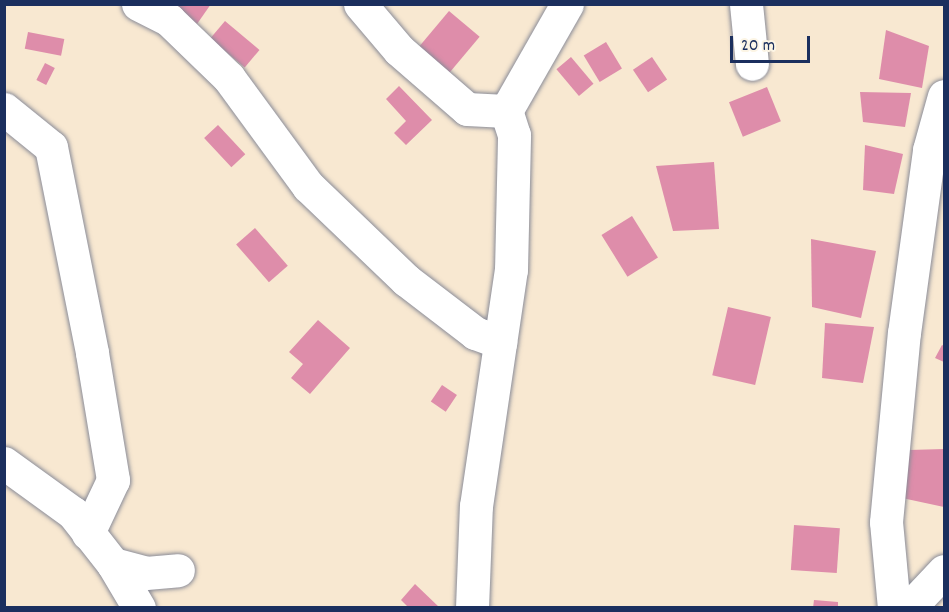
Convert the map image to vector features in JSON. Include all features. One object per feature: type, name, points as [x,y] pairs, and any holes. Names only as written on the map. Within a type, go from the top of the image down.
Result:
[{"type":"street","points":[[138,4],[169,20],[229,78],[308,186],[406,280],[475,333],[500,342]]},
{"type":"street","points":[[360,4],[399,50],[467,109],[506,111]]},
{"type":"street","points":[[472,608],[476,506],[511,259],[514,135],[506,111],[567,4]]},
{"type":"street","points":[[746,4],[752,64]]},
{"type":"street","points":[[894,608],[886,522],[904,333],[929,150],[945,96]]},
{"type":"street","points":[[4,109],[51,147],[93,353],[113,480],[88,533]]},
{"type":"street","points":[[4,463],[73,513],[148,606]]},
{"type":"street","points":[[113,564],[146,573],[178,570]]},
{"type":"street","points":[[909,608],[945,571]]},
{"type":"building","points":[[170,4],[211,4],[197,24]]},
{"type":"building","points":[[449,11],[480,37],[449,73],[419,47]]},
{"type":"building","points":[[225,21],[259,50],[245,68],[210,39]]},
{"type":"building","points":[[886,30],[929,46],[922,88],[879,79]]},
{"type":"building","points":[[28,32],[64,39],[61,56],[25,49]]},
{"type":"building","points":[[606,42],[622,69],[600,82],[584,55]]},
{"type":"building","points":[[571,57],[593,84],[579,96],[556,69]]},
{"type":"building","points":[[652,57],[667,79],[648,92],[633,70]]},
{"type":"building","points":[[45,63],[55,68],[46,85],[36,80]]},
{"type":"building","points":[[399,86],[432,120],[406,145],[394,133],[406,121],[386,99]]},
{"type":"building","points":[[767,87],[781,121],[743,137],[729,102]]},
{"type":"building","points":[[860,92],[911,93],[905,127],[863,122]]},
{"type":"building","points":[[218,125],[245,154],[231,167],[204,138]]},
{"type":"building","points":[[865,145],[903,154],[894,194],[863,190]]},
{"type":"building","points":[[714,162],[719,229],[673,231],[656,166]]},
{"type":"building","points":[[632,216],[658,258],[627,277],[601,235]]},
{"type":"building","points":[[255,228],[288,266],[269,282],[236,244]]},
{"type":"building","points":[[811,239],[876,251],[861,318],[812,307]]},
{"type":"building","points":[[728,307],[771,317],[755,385],[712,375]]},
{"type":"building","points":[[318,320],[350,348],[310,394],[291,378],[303,364],[289,352]]},
{"type":"building","points":[[825,323],[874,327],[863,383],[822,378]]},
{"type":"building","points":[[942,345],[944,346],[944,362],[935,358]]},
{"type":"building","points":[[442,385],[457,395],[446,412],[431,402]]},
{"type":"building","points":[[944,449],[944,507],[902,498],[909,450]]},
{"type":"building","points":[[794,525],[840,528],[837,573],[791,570]]},
{"type":"building","points":[[415,584],[440,608],[409,608],[401,600]]},
{"type":"building","points":[[814,600],[838,602],[838,608],[813,608]]}]
